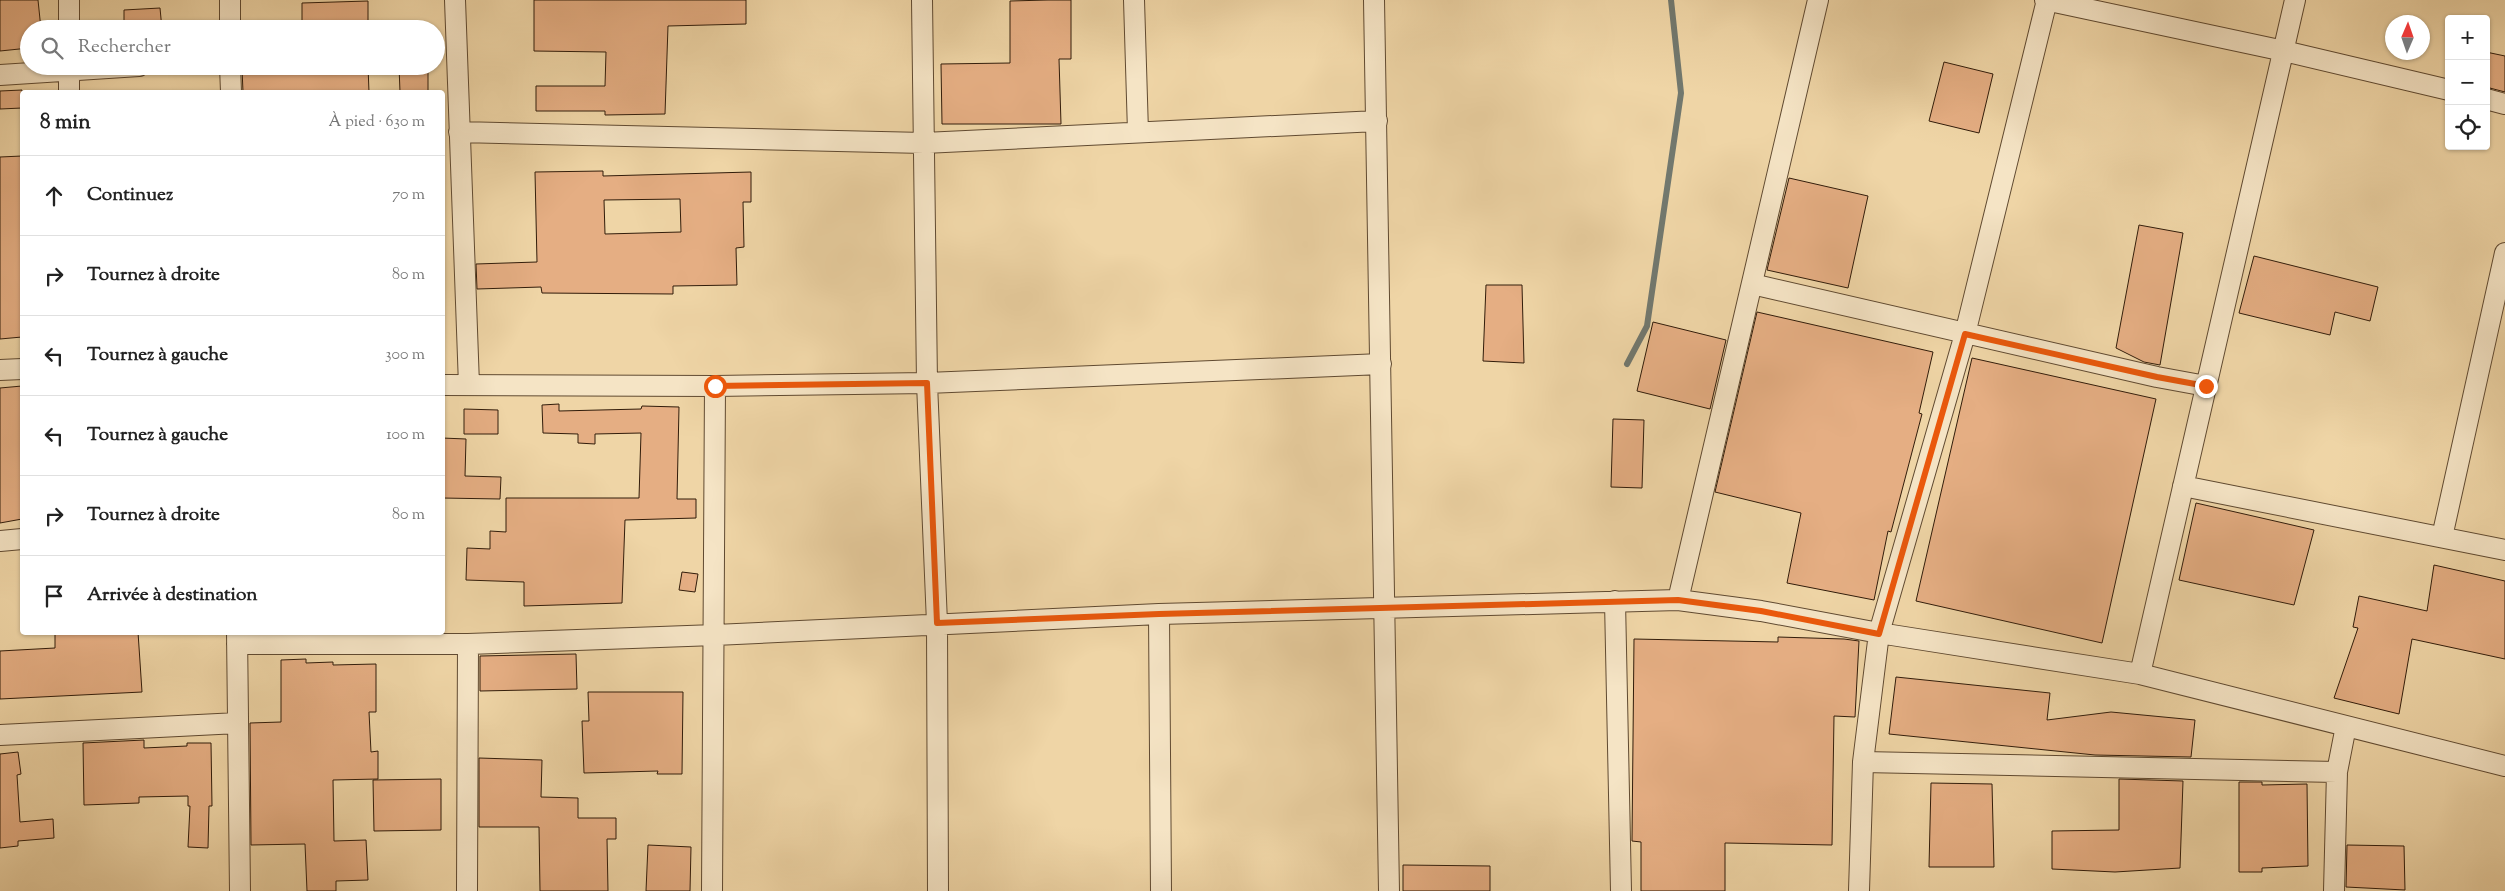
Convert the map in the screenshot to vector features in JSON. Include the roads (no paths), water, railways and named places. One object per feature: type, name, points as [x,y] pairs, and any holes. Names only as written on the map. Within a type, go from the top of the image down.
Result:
[{"type":"street","points":[[69,0],[69,20]]},
{"type":"street","points":[[230,0],[230,20]]},
{"type":"street","points":[[455,0],[469,385]]},
{"type":"street","points":[[922,0],[927,383],[937,623],[938,891]]},
{"type":"street","points":[[1134,0],[1138,132]]},
{"type":"street","points":[[1374,0],[1389,891]]},
{"type":"street","points":[[1678,600],[1818,0]]},
{"type":"street","points":[[1859,891],[1863,762],[1879,634],[1965,334],[2047,0],[2284,51],[2445,89]]},
{"type":"street","points":[[2140,674],[2295,0]]},
{"type":"street","points":[[0,75],[20,73]]},
{"type":"street","points":[[69,75],[69,90]]},
{"type":"street","points":[[230,75],[231,90]]},
{"type":"street","points":[[2490,100],[2505,104]]},
{"type":"street","points":[[459,132],[924,143],[1377,121]]},
{"type":"street","points":[[2442,537],[2497,321],[2505,253]]},
{"type":"street","points":[[1752,284],[1965,334],[2157,377],[2206,386]]},
{"type":"street","points":[[445,385],[715,386],[927,383],[1381,364]]},
{"type":"street","points":[[0,370],[20,369]]},
{"type":"street","points":[[712,891],[715,386]]},
{"type":"street","points":[[2183,486],[2505,550]]},
{"type":"street","points":[[0,541],[20,539]]},
{"type":"street","points":[[225,891],[240,891],[237,638],[468,644],[715,635],[1159,614],[1678,600],[1761,611],[1879,634],[2140,674],[2505,766]]},
{"type":"street","points":[[1615,602],[1622,891]]},
{"type":"street","points":[[1159,614],[1161,891]]},
{"type":"street","points":[[468,644],[468,891]]},
{"type":"street","points":[[0,735],[238,723]]},
{"type":"street","points":[[2334,891],[2337,772],[2346,726]]},
{"type":"street","points":[[1863,762],[2337,772]]},
{"type":"waterway","points":[[1627,364],[1647,326],[1681,93],[1671,0]]}]
